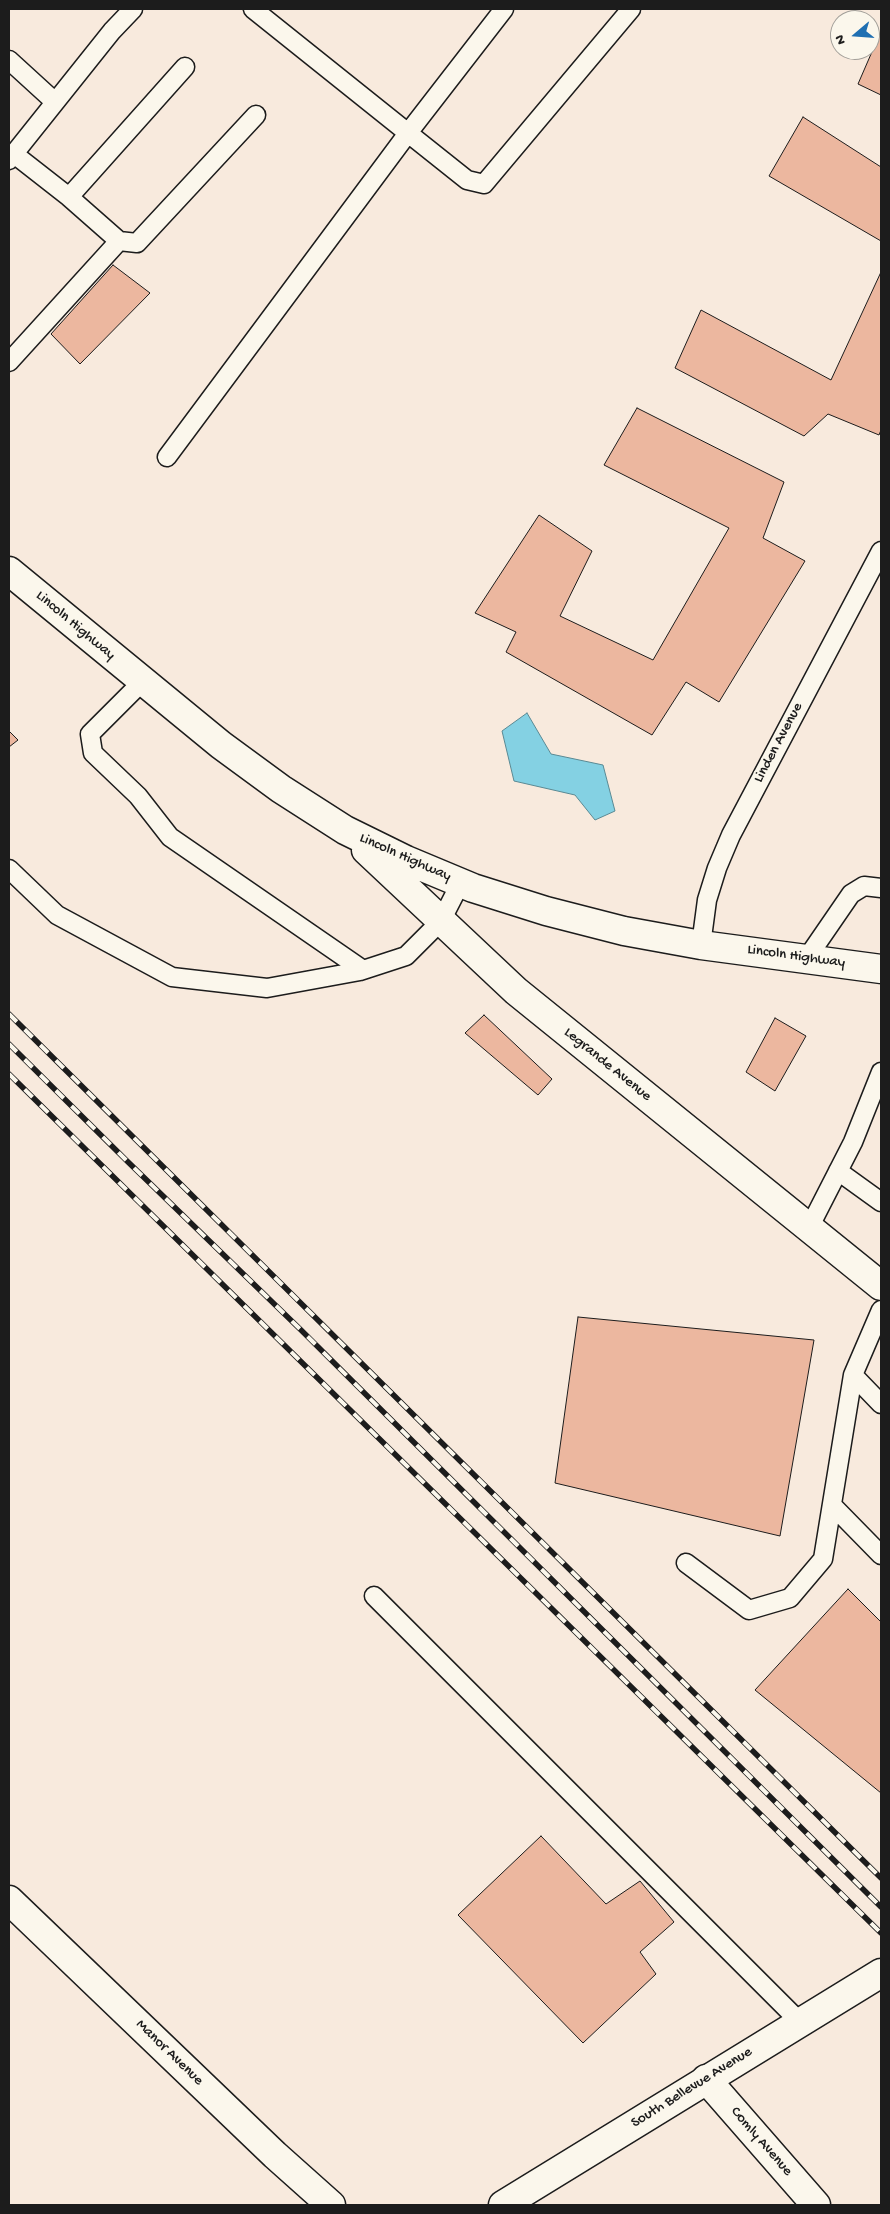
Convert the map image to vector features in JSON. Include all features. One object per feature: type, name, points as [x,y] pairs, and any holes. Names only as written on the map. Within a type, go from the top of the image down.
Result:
[{"type":"main road","name":"Lincoln Highway","points":[[9,571],[221,746],[345,830],[406,860],[461,882],[546,911],[624,930],[701,944],[881,969]]},
{"type":"main road","name":"Legrande Avenue","points":[[345,830],[516,991],[881,1286]]},
{"type":"main road","name":"Manor Avenue","points":[[9,1900],[330,2205]]},
{"type":"main road","name":"South Bellevue Avenue","points":[[503,2205],[881,1973]]},
{"type":"main road","name":"Comly Avenue","points":[[706,2079],[816,2205]]},
{"type":"lane","points":[[132,9],[11,157],[69,197],[119,241],[137,243],[256,115]]},
{"type":"lane","points":[[253,9],[467,180],[484,184],[631,9]]},
{"type":"lane","points":[[167,457],[408,134],[504,9]]},
{"type":"lane","points":[[9,60],[55,102]]},
{"type":"lane","points":[[69,197],[185,67]]},
{"type":"lane","points":[[9,362],[119,241]]},
{"type":"lane","name":"Linden Avenue","points":[[701,944],[707,900],[716,868],[730,835],[881,551]]},
{"type":"lane","points":[[142,682],[90,734],[93,753],[138,796],[170,837],[364,970]]},
{"type":"lane","points":[[9,869],[57,915],[172,977],[267,988],[364,970],[406,956],[441,921],[461,882]]},
{"type":"lane","points":[[806,958],[850,894],[864,886],[881,888]]},
{"type":"lane","points":[[809,1228],[853,1142],[881,1072]]},
{"type":"lane","points":[[838,1171],[881,1202]]},
{"type":"lane","points":[[686,1563],[750,1610],[790,1598],[823,1559],[853,1375],[881,1310]]},
{"type":"lane","points":[[853,1375],[881,1404]]},
{"type":"lane","points":[[832,1505],[881,1554]]},
{"type":"lane","points":[[374,1596],[800,2022]]},
{"type":"water","points":[[527,713],[551,754],[603,765],[615,811],[595,820],[575,795],[514,781],[502,731]]},
{"type":"building","points":[[881,31],[881,95],[858,84],[868,60],[880,60]]},
{"type":"building","points":[[803,117],[881,167],[881,241],[769,176]]},
{"type":"building","points":[[113,265],[150,293],[80,364],[51,334]]},
{"type":"building","points":[[881,272],[881,430],[879,435],[828,414],[804,436],[675,368],[701,310],[831,380]]},
{"type":"building","points":[[637,408],[784,482],[763,538],[805,561],[719,702],[686,682],[652,735],[506,652],[516,632],[475,613],[539,515],[592,551],[560,616],[653,660],[729,528],[604,465]]},
{"type":"building","points":[[9,731],[18,740],[9,747]]},
{"type":"building","points":[[484,1015],[552,1079],[538,1095],[465,1033]]},
{"type":"building","points":[[775,1018],[806,1036],[775,1091],[746,1072]]},
{"type":"building","points":[[578,1317],[814,1340],[780,1536],[555,1483]]},
{"type":"building","points":[[848,1589],[881,1622],[881,1793],[755,1690]]},
{"type":"building","points":[[541,1836],[606,1904],[640,1881],[674,1922],[640,1952],[656,1974],[583,2043],[458,1915]]},
{"type":"railway","points":[[9,1014],[881,1878]]},
{"type":"railway","points":[[9,1044],[301,1330],[881,1907]]},
{"type":"railway","points":[[9,1074],[881,1933]]}]
